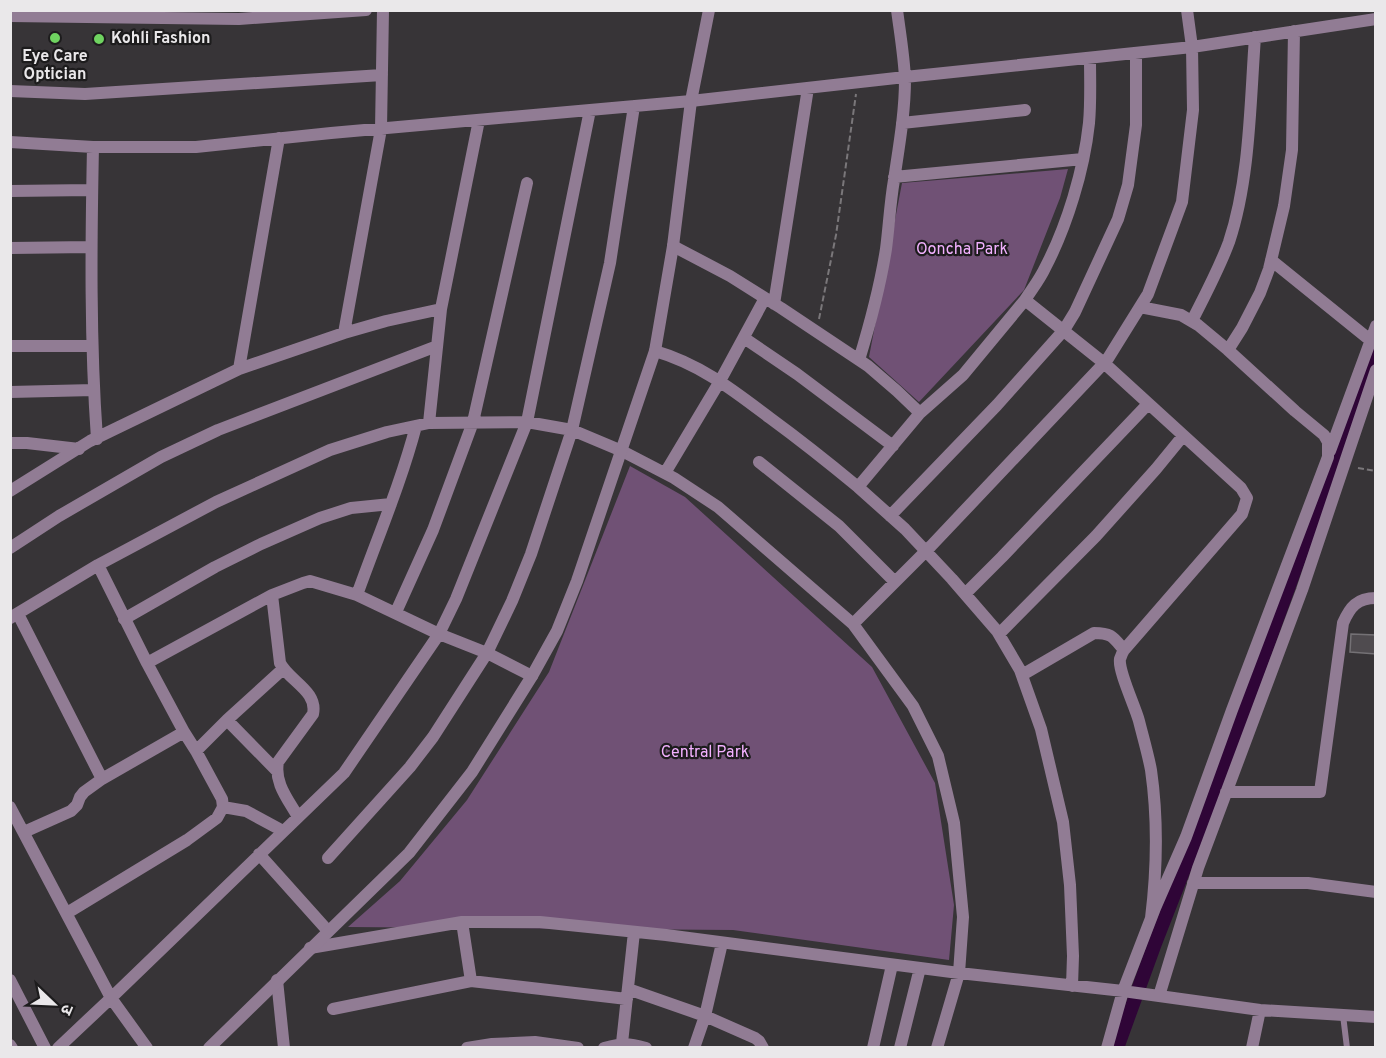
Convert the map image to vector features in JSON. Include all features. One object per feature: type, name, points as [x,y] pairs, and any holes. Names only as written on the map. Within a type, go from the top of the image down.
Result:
[{"type":"street","points":[[10,16],[164,14],[239,19],[366,10]]},
{"type":"street","points":[[344,333],[381,129],[383,10]]},
{"type":"street","points":[[208,1047],[409,853],[472,772],[532,676],[556,631],[577,581],[655,351],[672,246],[691,101],[709,10]]},
{"type":"street","points":[[859,360],[868,333],[886,250],[902,123],[905,77],[897,10]]},
{"type":"street","points":[[853,624],[926,551],[1104,363],[1148,294],[1182,202],[1193,110],[1192,47],[1187,10]]},
{"type":"street","points":[[10,142],[93,147],[196,147],[691,101],[1192,47],[1376,19]]},
{"type":"street","points":[[1228,350],[1260,293],[1271,260],[1284,206],[1292,150],[1294,31]]},
{"type":"street","points":[[1192,321],[1229,241],[1245,177],[1255,38]]},
{"type":"street","points":[[890,516],[997,405],[1064,330],[1075,312],[1118,219],[1128,185],[1136,125],[1136,53]]},
{"type":"street","points":[[858,487],[920,413],[963,375],[1025,300],[1045,270],[1071,204],[1083,159],[1089,122],[1090,58]]},
{"type":"street","points":[[10,91],[85,94],[382,75]]},
{"type":"street","points":[[665,473],[744,338],[769,301],[808,88]]},
{"type":"street","points":[[328,858],[410,767],[433,737],[487,653],[512,601],[531,554],[572,430],[610,264],[634,106]]},
{"type":"street","points":[[58,1047],[344,772],[439,634],[456,598],[527,422],[590,110]]},
{"type":"street","points":[[902,123],[1025,110]]},
{"type":"street","points":[[429,423],[441,309],[479,120]]},
{"type":"street","points":[[239,369],[279,138]]},
{"type":"street","points":[[93,147],[92,346],[97,439]]},
{"type":"street","points":[[894,177],[1083,159]]},
{"type":"street","points":[[396,612],[433,530],[473,422],[527,183]]},
{"type":"street","points":[[10,191],[92,190]]},
{"type":"street","points":[[672,246],[730,276],[868,366],[920,413]]},
{"type":"street","points":[[10,248],[91,247]]},
{"type":"street","points":[[1271,260],[1370,340]]},
{"type":"street","points":[[1025,300],[1104,363],[1241,488],[1246,498],[1242,514],[1120,657],[1124,680],[1137,715],[1151,768],[1156,818],[1155,887],[1151,918]]},
{"type":"street","points":[[1140,307],[1181,315],[1192,321],[1324,435],[1328,442],[1328,456]]},
{"type":"street","points":[[10,491],[97,439],[239,369],[344,333],[441,309]]},
{"type":"street","points":[[1107,1047],[1151,918],[1186,837],[1376,326]]},
{"type":"street","points":[[744,338],[797,374],[892,446]]},
{"type":"street","points":[[10,346],[92,346]]},
{"type":"street","points":[[10,548],[58,516],[161,457],[218,430],[437,346]]},
{"type":"street","points":[[655,351],[675,357],[705,371],[826,460],[926,551],[999,634],[1022,675],[1041,729],[1063,822],[1071,885],[1072,986]]},
{"type":"street","points":[[1159,996],[1193,883],[1302,590],[1376,370]]},
{"type":"street","points":[[10,392],[94,390]]},
{"type":"street","points":[[965,594],[1148,404]]},
{"type":"street","points":[[102,779],[14,616],[98,566],[216,502],[330,450],[387,432],[429,423],[527,422],[572,430],[622,451],[665,473],[718,507],[853,624],[913,706],[938,756],[954,823],[963,917],[958,973],[937,1047]]},
{"type":"street","points":[[357,595],[391,504],[416,426]]},
{"type":"street","points":[[999,634],[1096,536],[1183,436]]},
{"type":"street","points":[[10,443],[79,449]]},
{"type":"street","points":[[759,462],[839,526],[895,582]]},
{"type":"street","points":[[124,619],[215,567],[320,518],[351,508],[391,504]]},
{"type":"street","points":[[67,913],[187,840],[217,818],[223,807],[222,799],[147,663],[98,566]]},
{"type":"street","points":[[147,663],[272,595],[310,581],[357,595],[439,634],[487,653],[532,676]]},
{"type":"street","points":[[272,595],[280,663],[283,669],[312,698],[314,709],[313,714],[278,762],[278,780],[298,817]]},
{"type":"street","points":[[1226,792],[1320,792],[1343,623],[1349,610],[1359,601],[1376,598]]},
{"type":"street","points":[[1022,675],[1094,633],[1107,633],[1124,650]]},
{"type":"street","points":[[196,751],[283,669]]},
{"type":"street","points":[[227,720],[277,771]]},
{"type":"street","points":[[24,832],[71,811],[84,792],[102,779],[184,732]]},
{"type":"street","points":[[10,807],[111,998],[147,1047]]},
{"type":"street","points":[[223,807],[246,811],[283,831]]},
{"type":"street","points":[[259,854],[328,931]]},
{"type":"street","points":[[1193,883],[1308,883],[1376,892]]},
{"type":"street","points":[[310,948],[462,922],[540,922],[1260,1010],[1376,1017]]},
{"type":"street","points":[[462,922],[471,981]]},
{"type":"street","points":[[621,1043],[634,932]]},
{"type":"street","points":[[694,1047],[705,1016],[722,943]]},
{"type":"street","points":[[873,1047],[892,964]]},
{"type":"street","points":[[900,1047],[921,968]]},
{"type":"street","points":[[10,980],[45,1047]]},
{"type":"street","points":[[277,980],[284,1047]]},
{"type":"street","points":[[333,1010],[471,981],[627,994],[705,1016],[755,1038],[763,1047]]},
{"type":"street","points":[[1252,1047],[1260,1010]]},
{"type":"street","points":[[467,1047],[535,1042],[578,1047]]},
{"type":"street","points":[[604,1047],[621,1043],[646,1047]]},
{"type":"lane","points":[[1343,1015],[1347,1047]]},
{"type":"path","points":[[816,333],[836,235],[858,82]]},
{"type":"path","points":[[1343,466],[1376,471]]},
{"type":"green space","name":"Ooncha Park","points":[[1068,169],[1060,198],[1024,290],[919,402],[869,357],[902,183]]},
{"type":"green space","name":"Central Park","points":[[630,466],[685,497],[872,667],[935,783],[954,905],[949,960],[733,930],[348,927],[400,881],[467,800],[549,672]]},
{"type":"building","points":[[1351,634],[1376,635],[1376,654],[1350,652]]},
{"type":"waterway","points":[[1117,1048],[1376,354]]},
{"type":"place","name":"Eye Care Optician","points":[[55,38]]},
{"type":"place","name":"Kohli Fashion","points":[[99,39]]}]
